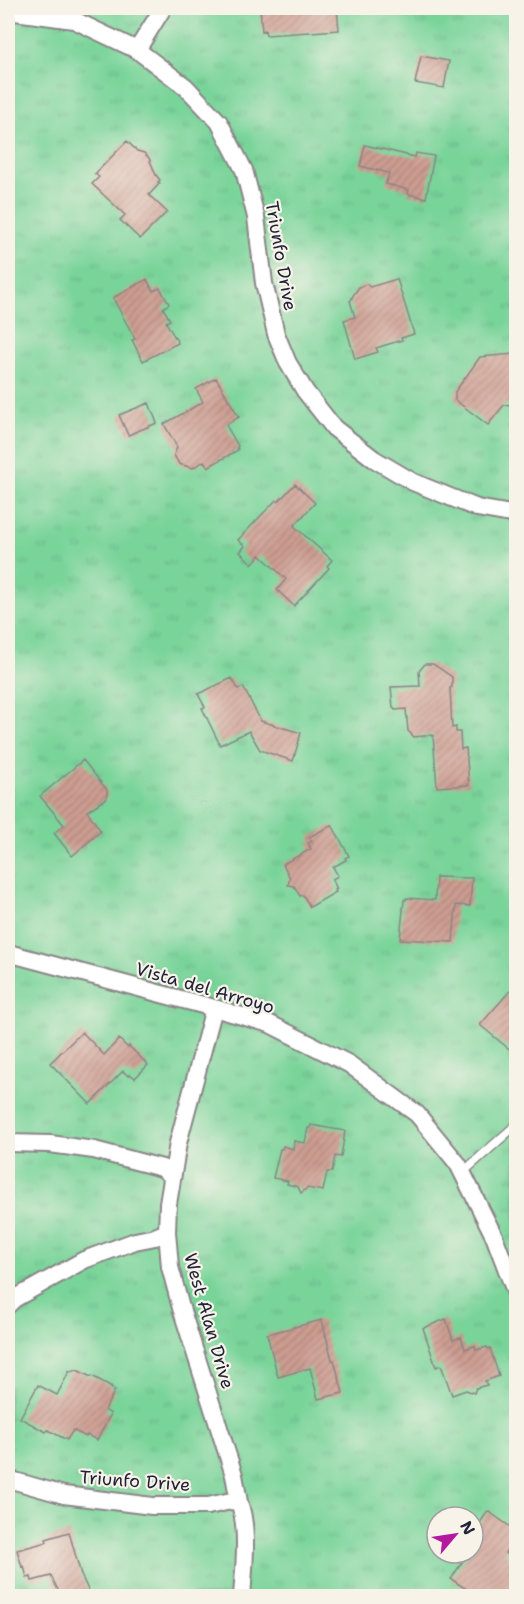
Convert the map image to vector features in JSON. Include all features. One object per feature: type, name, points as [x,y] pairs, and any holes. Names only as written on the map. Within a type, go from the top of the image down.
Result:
[{"type":"street","points":[[137,50],[163,8]]},
{"type":"street","name":"Triunfo Drive","points":[[8,11],[74,20],[137,50],[186,87],[219,122],[244,170],[256,217],[264,283],[276,334],[288,363],[305,391],[334,428],[374,459],[413,482],[477,508],[516,515]]},
{"type":"street","name":"Vista del Arroyo","points":[[8,953],[270,1024],[349,1064],[417,1114],[458,1164],[494,1236],[516,1294]]},
{"type":"street","name":"West Alan Drive","points":[[214,1008],[178,1143],[168,1204],[167,1232],[170,1267],[234,1474],[239,1502]]},
{"type":"street","points":[[8,1143],[50,1144],[94,1150],[162,1168],[172,1176]]},
{"type":"street","points":[[8,1305],[14,1299],[84,1260],[167,1232]]},
{"type":"street","name":"Triunfo Drive","points":[[8,1479],[64,1495],[152,1506],[208,1506],[231,1501],[239,1502]]},
{"type":"street","points":[[239,1502],[244,1526],[245,1562],[242,1596]]},
{"type":"lane","points":[[462,1173],[516,1125]]},
{"type":"green space","points":[[8,8],[516,8],[516,1596],[8,1596]]},
{"type":"building","points":[[260,8],[337,8],[339,30],[266,35],[265,30],[262,31]]},
{"type":"building","points":[[421,56],[449,61],[444,88],[415,83]]},
{"type":"building","points":[[127,141],[149,158],[160,183],[149,195],[167,212],[140,239],[120,220],[125,215],[92,184],[99,177],[95,174]]},
{"type":"building","points":[[365,145],[415,157],[416,153],[434,156],[426,198],[408,194],[409,190],[386,184],[389,173],[360,166]]},
{"type":"building","points":[[147,279],[153,291],[160,288],[169,304],[163,308],[170,320],[166,322],[178,343],[143,361],[132,340],[135,339],[113,298]]},
{"type":"building","points":[[397,279],[414,334],[376,348],[378,352],[355,359],[344,320],[355,317],[350,301],[352,297],[359,287],[366,284],[370,287]]},
{"type":"building","points":[[514,354],[516,357],[516,404],[504,405],[488,425],[455,400],[455,392],[480,357]]},
{"type":"building","points":[[216,378],[239,417],[226,425],[238,450],[208,467],[204,461],[193,468],[179,464],[174,455],[177,447],[164,424],[203,402],[196,389]]},
{"type":"building","points":[[149,403],[157,423],[128,435],[119,415]]},
{"type":"building","points":[[295,484],[315,503],[294,526],[332,560],[327,566],[329,568],[294,606],[277,590],[286,579],[260,555],[252,564],[240,552],[245,546],[238,540],[276,500],[278,502]]},
{"type":"building","points":[[425,664],[433,664],[452,677],[450,688],[452,728],[456,727],[456,732],[460,732],[461,749],[466,748],[469,785],[437,787],[433,735],[414,737],[408,731],[406,709],[395,710],[393,707],[391,687],[420,686],[419,671]]},
{"type":"building","points":[[232,678],[238,689],[243,687],[261,721],[301,733],[293,761],[260,750],[249,731],[220,745],[202,708],[205,707],[198,694]]},
{"type":"building","points":[[83,760],[107,790],[107,798],[87,811],[101,831],[72,856],[54,833],[64,825],[40,796]]},
{"type":"building","points":[[332,825],[349,856],[333,867],[338,876],[332,879],[337,889],[336,892],[310,907],[294,886],[288,885],[290,878],[283,864],[311,849],[308,843],[312,841],[309,837]]},
{"type":"building","points":[[436,877],[472,878],[470,906],[456,905],[453,942],[400,939],[404,900],[406,898],[435,900]]},
{"type":"building","points":[[516,984],[516,1039],[509,1049],[480,1025]]},
{"type":"building","points":[[82,1032],[104,1055],[119,1039],[148,1065],[135,1078],[123,1071],[90,1104],[50,1063]]},
{"type":"building","points":[[311,1125],[345,1131],[341,1157],[335,1156],[332,1172],[327,1172],[323,1191],[307,1188],[301,1193],[298,1187],[287,1184],[288,1181],[273,1178],[280,1149],[283,1146],[293,1149],[294,1141],[305,1143],[308,1128]]},
{"type":"building","points":[[446,1319],[453,1340],[461,1337],[465,1349],[475,1346],[476,1350],[490,1348],[499,1376],[485,1381],[487,1385],[476,1388],[474,1393],[466,1390],[452,1395],[441,1365],[436,1367],[423,1328]]},
{"type":"building","points":[[322,1320],[343,1393],[318,1399],[310,1368],[278,1377],[267,1334]]},
{"type":"building","points":[[77,1370],[115,1390],[105,1410],[111,1414],[97,1440],[73,1430],[67,1440],[20,1418],[38,1385],[57,1395],[69,1372]]},
{"type":"building","points":[[488,1511],[516,1531],[516,1536],[505,1553],[516,1561],[516,1590],[512,1596],[477,1596],[451,1579],[460,1565],[485,1565],[485,1515]]},
{"type":"building","points":[[69,1532],[81,1575],[91,1596],[61,1596],[51,1576],[32,1581],[31,1577],[27,1578],[24,1566],[22,1567],[17,1550],[47,1542],[46,1539]]}]
